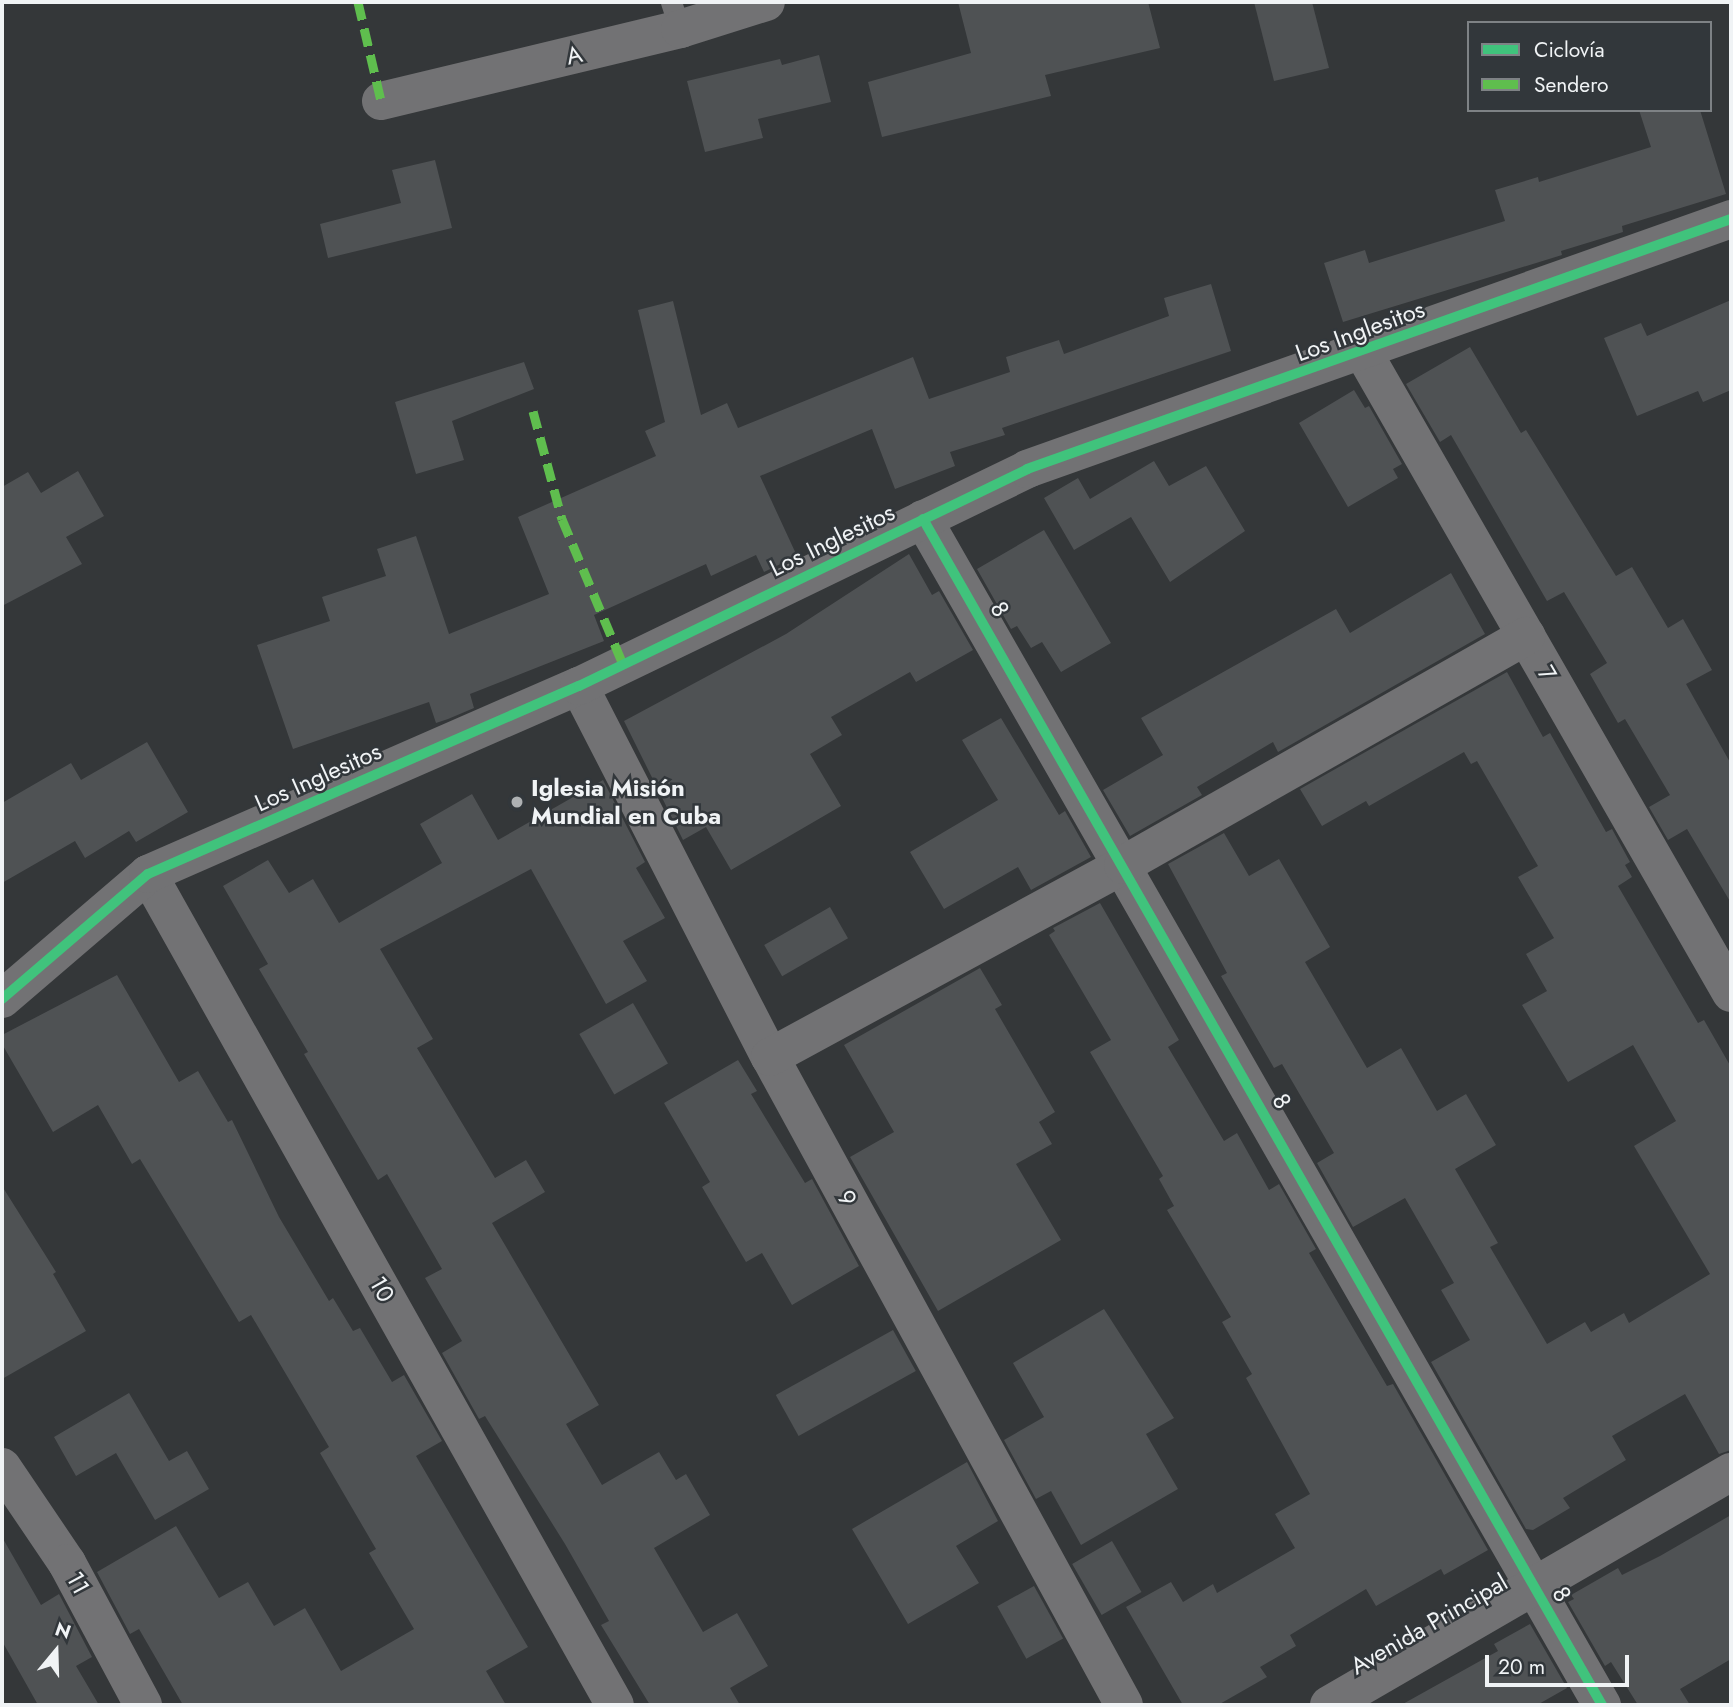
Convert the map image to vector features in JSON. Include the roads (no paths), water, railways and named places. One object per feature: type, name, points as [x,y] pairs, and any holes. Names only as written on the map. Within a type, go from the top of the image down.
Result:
[{"type":"street","name":"A","points":[[381,101],[676,16],[766,2]]},
{"type":"street","name":"Los Inglesitos","points":[[2,999],[148,874],[579,686],[1027,469],[1363,352],[1731,219]]},
{"type":"street","name":"7","points":[[1363,352],[1731,993]]},
{"type":"street","name":"8","points":[[923,519],[1602,1705]]},
{"type":"street","points":[[770,1057],[1123,865],[1526,636]]},
{"type":"street","name":"9","points":[[579,686],[770,1057],[1124,1705]]},
{"type":"street","name":"10","points":[[148,874],[615,1705]]},
{"type":"street","name":"11","points":[[2,1467],[67,1563],[143,1705]]},
{"type":"street","name":"Avenida Principal","points":[[1329,1705],[1731,1472]]},
{"type":"place","name":"Iglesia Misión Mundial en Cuba","points":[[517,802]]}]
